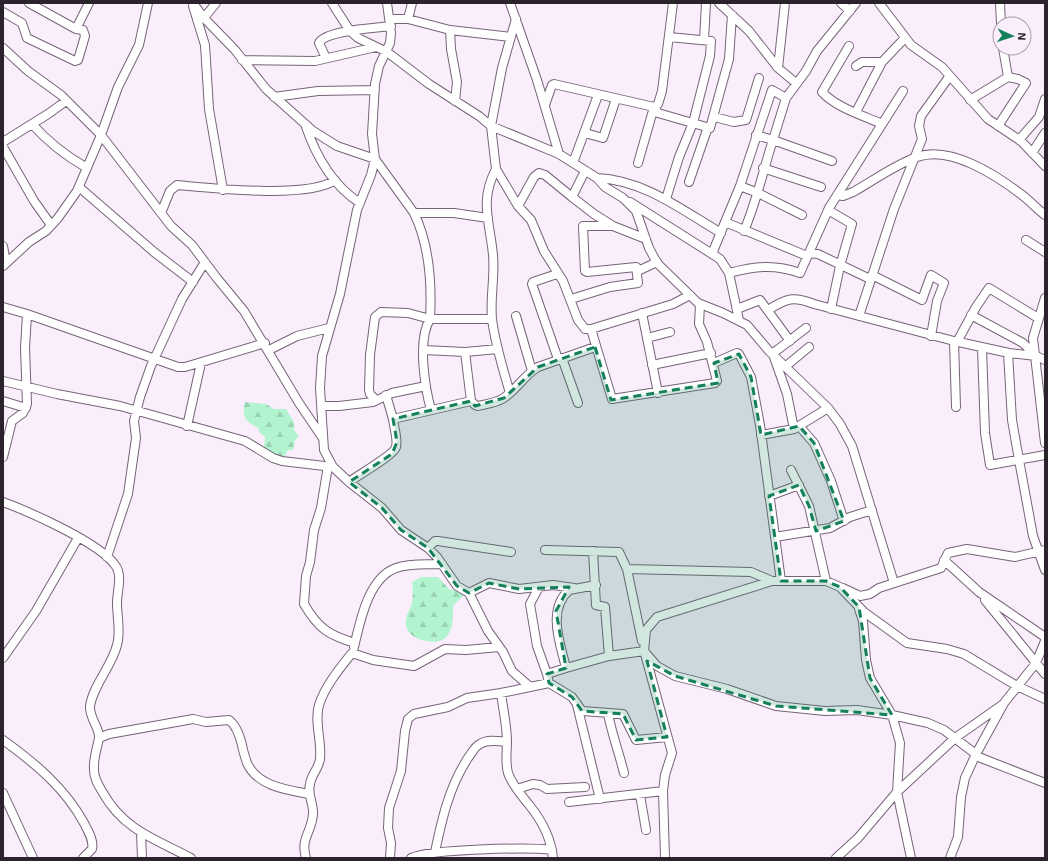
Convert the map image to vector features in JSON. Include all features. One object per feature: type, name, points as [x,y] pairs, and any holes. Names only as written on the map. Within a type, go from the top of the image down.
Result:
[{"type":"street","points":[[3,12],[22,23],[27,38],[75,62],[78,60],[85,36],[83,30],[76,29],[29,3]]},
{"type":"street","points":[[76,29],[88,3]]},
{"type":"street","points":[[5,264],[29,242],[51,225],[78,187],[101,135],[118,87],[139,45],[148,3]]},
{"type":"street","points":[[192,3],[274,96],[313,131],[337,146],[374,159],[382,167],[414,213],[426,246],[432,292],[430,319],[426,328],[424,350],[426,386],[431,410]]},
{"type":"street","points":[[192,3],[205,45],[209,109],[223,190]]},
{"type":"street","points":[[204,18],[216,3]]},
{"type":"street","points":[[332,3],[350,31],[367,43],[387,52],[491,126],[559,154],[597,178],[606,187],[712,254],[730,273],[739,320]]},
{"type":"street","points":[[387,3],[391,23],[390,43],[379,66],[375,90],[372,134],[374,159],[371,175],[360,203],[340,294],[322,356],[320,388],[322,406],[322,438],[324,450],[330,466],[382,508],[401,530],[428,548],[442,564],[457,586],[468,593],[488,631],[499,647],[512,671],[529,686]]},
{"type":"street","points":[[408,19],[412,3]]},
{"type":"street","points":[[510,3],[545,105],[559,154]]},
{"type":"street","points":[[638,163],[654,108],[658,104],[662,91],[673,3]]},
{"type":"street","points":[[704,40],[706,3]]},
{"type":"street","points":[[719,3],[749,31],[778,68],[796,83]]},
{"type":"street","points":[[778,68],[785,3]]},
{"type":"street","points":[[841,3],[850,11]]},
{"type":"street","points":[[744,231],[758,193],[763,168],[786,98],[806,71],[816,51],[856,3]]},
{"type":"street","points":[[879,3],[904,38],[942,68],[988,119],[1019,140],[1045,166]]},
{"type":"street","points":[[1000,3],[1001,16]]},
{"type":"street","points":[[690,182],[708,127],[712,126],[729,59],[732,15]]},
{"type":"street","points":[[326,58],[320,41],[325,37],[408,19],[450,30],[511,37]]},
{"type":"street","points":[[516,19],[502,68],[491,126],[496,169],[518,206],[531,220],[544,250],[571,298],[578,320],[585,329],[590,329],[673,304],[690,295]]},
{"type":"street","points":[[450,30],[451,49],[457,82],[456,101]]},
{"type":"street","points":[[666,199],[679,157],[693,123],[710,56],[711,41],[669,37]]},
{"type":"street","points":[[856,112],[882,62],[904,38]]},
{"type":"street","points":[[849,46],[822,92],[828,98],[882,124]]},
{"type":"street","points":[[242,60],[310,61],[376,47]]},
{"type":"street","points":[[3,48],[28,71],[66,101],[101,135],[171,226],[192,245],[244,311],[267,346],[279,370],[322,438]]},
{"type":"street","points":[[1004,56],[1008,77]]},
{"type":"street","points":[[856,66],[862,62],[882,62]]},
{"type":"street","points":[[859,316],[894,209],[922,139],[919,126],[921,116],[950,77]]},
{"type":"street","points":[[970,100],[1008,77],[1018,79],[1026,84],[998,126]]},
{"type":"street","points":[[714,117],[734,122],[746,120],[759,78]]},
{"type":"street","points":[[545,105],[552,85],[554,84],[654,108],[658,113],[708,127]]},
{"type":"street","points":[[274,96],[318,91],[375,90]]},
{"type":"street","points":[[712,254],[740,186],[772,90],[786,98]]},
{"type":"street","points":[[730,273],[753,267],[768,266],[783,267],[800,273],[828,210],[903,91]]},
{"type":"street","points":[[573,163],[585,134],[598,95]]},
{"type":"street","points":[[585,134],[603,138],[616,99]]},
{"type":"street","points":[[1019,140],[1039,117],[1045,99]]},
{"type":"street","points":[[3,142],[66,101]]},
{"type":"street","points":[[304,123],[312,145],[335,180],[345,193],[360,203]]},
{"type":"street","points":[[32,124],[46,139],[68,157],[87,168]]},
{"type":"street","points":[[1032,153],[1045,133]]},
{"type":"street","points":[[756,135],[832,161]]},
{"type":"street","points":[[3,147],[34,201],[51,225]]},
{"type":"street","points":[[837,195],[843,196],[853,192],[916,157],[930,153],[946,154],[967,162],[998,178],[1024,196],[1045,215]]},
{"type":"street","points":[[763,168],[821,187]]},
{"type":"street","points":[[496,169],[487,191],[488,218],[493,254],[492,319],[498,349],[510,393]]},
{"type":"street","points":[[572,197],[585,171]]},
{"type":"street","points":[[518,206],[534,177],[539,173],[545,175],[594,214],[613,226],[646,239]]},
{"type":"street","points":[[597,178],[614,179],[636,186],[666,199],[721,233]]},
{"type":"street","points":[[161,213],[170,191],[177,185],[223,190],[317,188],[328,185],[335,180]]},
{"type":"street","points":[[740,186],[758,193],[802,215]]},
{"type":"street","points":[[78,187],[154,252],[193,282]]},
{"type":"street","points":[[623,198],[636,211],[656,262],[700,305],[739,320],[747,325],[773,355],[828,408],[840,424],[852,446],[894,583]]},
{"type":"street","points":[[828,210],[852,224],[840,266],[831,309]]},
{"type":"street","points":[[414,213],[454,213],[488,218]]},
{"type":"street","points":[[725,222],[744,231],[808,254],[818,254],[840,266],[871,277],[922,300],[931,276],[944,283],[937,301],[931,336]]},
{"type":"street","points":[[613,226],[583,226],[585,271],[636,267],[640,270],[656,262]]},
{"type":"street","points":[[1026,240],[1045,252]]},
{"type":"street","points":[[3,246],[5,264]]},
{"type":"street","points":[[107,557],[128,494],[136,438],[134,421],[136,411],[154,359],[182,299],[205,262]]},
{"type":"street","points":[[571,298],[610,287],[638,283],[636,267]]},
{"type":"street","points":[[557,274],[533,282],[532,284],[578,403]]},
{"type":"street","points":[[956,406],[956,342],[971,315],[989,288],[1038,318]]},
{"type":"street","points":[[768,310],[795,298],[931,336],[1008,353],[1036,356],[1045,360]]},
{"type":"street","points":[[1045,298],[1033,338],[1045,443]]},
{"type":"street","points":[[737,309],[760,300],[790,341]]},
{"type":"street","points":[[590,329],[612,399],[658,393],[717,382],[711,353],[699,324],[700,305]]},
{"type":"street","points":[[3,307],[154,359],[186,368],[329,328]]},
{"type":"street","points":[[376,400],[370,394],[369,390],[370,349],[375,317],[381,312],[408,313],[430,319],[492,319]]},
{"type":"street","points":[[642,313],[658,393]]},
{"type":"street","points":[[3,457],[12,421],[26,408],[25,348],[27,314]]},
{"type":"street","points":[[971,315],[1023,343],[1036,356]]},
{"type":"street","points":[[516,316],[524,350],[532,371]]},
{"type":"street","points":[[773,355],[806,328]]},
{"type":"street","points":[[647,338],[670,332]]},
{"type":"street","points":[[465,352],[471,400],[478,406],[499,400],[510,393],[532,371],[560,358],[595,347]]},
{"type":"street","points":[[786,366],[809,347]]},
{"type":"street","points":[[982,348],[985,434],[990,465],[1045,455]]},
{"type":"street","points":[[424,350],[465,352],[498,349]]},
{"type":"street","points":[[652,365],[711,353]]},
{"type":"street","points":[[714,363],[735,353],[739,354],[751,377],[761,435],[775,537],[777,581]]},
{"type":"street","points":[[1008,353],[1012,420],[1033,536],[1042,550],[1045,570]]},
{"type":"street","points":[[773,355],[797,427],[814,443],[831,482],[844,521]]},
{"type":"street","points":[[187,426],[201,363]]},
{"type":"street","points":[[3,381],[98,401],[244,441],[273,458],[282,461],[330,466]]},
{"type":"street","points":[[322,406],[356,405],[373,402],[386,395],[426,386]]},
{"type":"street","points":[[349,482],[366,469],[392,454],[396,449],[397,442],[393,419],[386,395]]},
{"type":"street","points":[[393,419],[471,400]]},
{"type":"street","points":[[3,401],[26,408]]},
{"type":"street","points":[[761,435],[797,427],[828,408]]},
{"type":"street","points":[[330,466],[321,508],[314,530],[310,562],[306,576],[304,604],[325,631],[331,635],[355,643]]},
{"type":"street","points":[[791,470],[810,506],[826,581]]},
{"type":"street","points":[[769,496],[799,485]]},
{"type":"street","points":[[3,502],[100,549],[119,572],[117,614],[119,634],[117,647],[90,706],[92,721],[99,738],[94,762],[96,780],[118,814],[141,833],[191,858]]},
{"type":"street","points":[[775,537],[830,528],[872,510]]},
{"type":"street","points":[[3,658],[36,611],[78,538]]},
{"type":"street","points":[[428,548],[435,541],[438,541],[511,552]]},
{"type":"street","points":[[545,550],[619,552],[627,569],[644,651],[672,753],[665,775],[663,791],[665,858]]},
{"type":"street","points":[[1042,550],[1015,557],[967,550],[948,553],[941,568],[879,588],[870,594],[860,596],[826,581],[777,581],[657,617],[646,630],[644,651],[657,666],[675,676],[727,689],[776,706],[825,711],[857,710],[928,722],[944,730],[981,758],[1045,783]]},
{"type":"street","points":[[594,551],[596,605],[605,607],[609,656]]},
{"type":"street","points":[[944,560],[979,592],[1045,674]]},
{"type":"street","points":[[306,858],[303,847],[304,840],[313,816],[312,801],[309,794],[310,784],[320,759],[317,718],[319,705],[333,678],[352,653],[366,603],[371,592],[384,576],[398,567],[442,564]]},
{"type":"street","points":[[627,569],[751,572],[777,581]]},
{"type":"street","points":[[468,593],[489,583],[519,589],[553,585],[576,588]]},
{"type":"street","points":[[566,668],[560,644],[556,611],[565,594],[569,590],[596,585]]},
{"type":"street","points":[[539,587],[530,604],[537,646],[548,679],[572,698],[582,711],[624,714],[636,740],[667,737]]},
{"type":"street","points":[[840,587],[859,608],[886,630],[907,643],[947,649],[964,654],[1017,686],[1045,699]]},
{"type":"street","points":[[950,858],[958,837],[961,797],[966,778],[976,754],[1004,703],[1036,662],[1044,635],[979,592]]},
{"type":"street","points":[[859,608],[863,621],[866,660],[870,678],[892,715],[900,743],[897,792],[911,858]]},
{"type":"street","points":[[352,653],[373,660],[414,666],[445,649],[466,650],[499,647]]},
{"type":"street","points":[[390,858],[391,843],[388,828],[389,808],[401,771],[405,731],[408,719],[414,714],[448,707],[468,698],[500,694],[529,686],[548,679],[566,668],[609,656],[644,651]]},
{"type":"street","points":[[500,694],[507,742],[506,761],[508,773],[545,830],[553,854]]},
{"type":"street","points":[[576,703],[600,799]]},
{"type":"street","points":[[836,858],[858,838],[897,792],[955,738],[1004,703]]},
{"type":"street","points":[[608,714],[614,742],[619,752],[624,773]]},
{"type":"street","points":[[99,738],[109,734],[190,720],[206,722],[229,720],[233,723],[241,741],[247,763],[259,778],[290,791],[309,794]]},
{"type":"street","points":[[3,740],[46,774],[74,805],[89,832],[93,845],[92,849],[83,858]]},
{"type":"street","points":[[435,852],[442,817],[451,789],[461,769],[475,747],[480,743],[507,742]]},
{"type":"street","points":[[517,788],[533,784],[540,785],[547,789],[585,787]]},
{"type":"street","points":[[569,802],[640,795],[663,791]]},
{"type":"street","points":[[3,793],[30,857]]},
{"type":"street","points":[[640,795],[646,830]]},
{"type":"street","points":[[141,833],[142,858]]},
{"type":"street","points":[[411,858],[435,852],[450,855],[532,849],[553,854]]},
{"type":"highlighted area","points":[[595,347],[611,400],[718,383],[714,363],[739,354],[751,377],[761,435],[799,426],[814,443],[844,521],[816,531],[809,506],[799,485],[769,496],[781,581],[826,581],[840,587],[859,607],[870,678],[892,715],[776,706],[675,676],[647,661],[667,737],[636,740],[623,714],[582,711],[572,697],[549,683],[547,674],[566,668],[556,611],[569,587],[519,589],[489,583],[469,593],[457,586],[428,548],[401,530],[382,508],[349,482],[392,454],[397,442],[393,419],[471,401],[475,406],[504,398],[538,367]]},
{"type":"green space","points":[[245,402],[266,404],[274,409],[286,409],[294,422],[294,430],[299,436],[295,440],[293,450],[288,450],[283,458],[278,457],[264,448],[265,437],[259,432],[259,428],[251,424],[244,415]]},
{"type":"green space","points":[[421,577],[438,577],[450,590],[459,590],[464,595],[453,606],[453,621],[449,633],[443,639],[438,641],[426,641],[414,637],[407,629],[406,619],[412,603],[412,582]]}]
